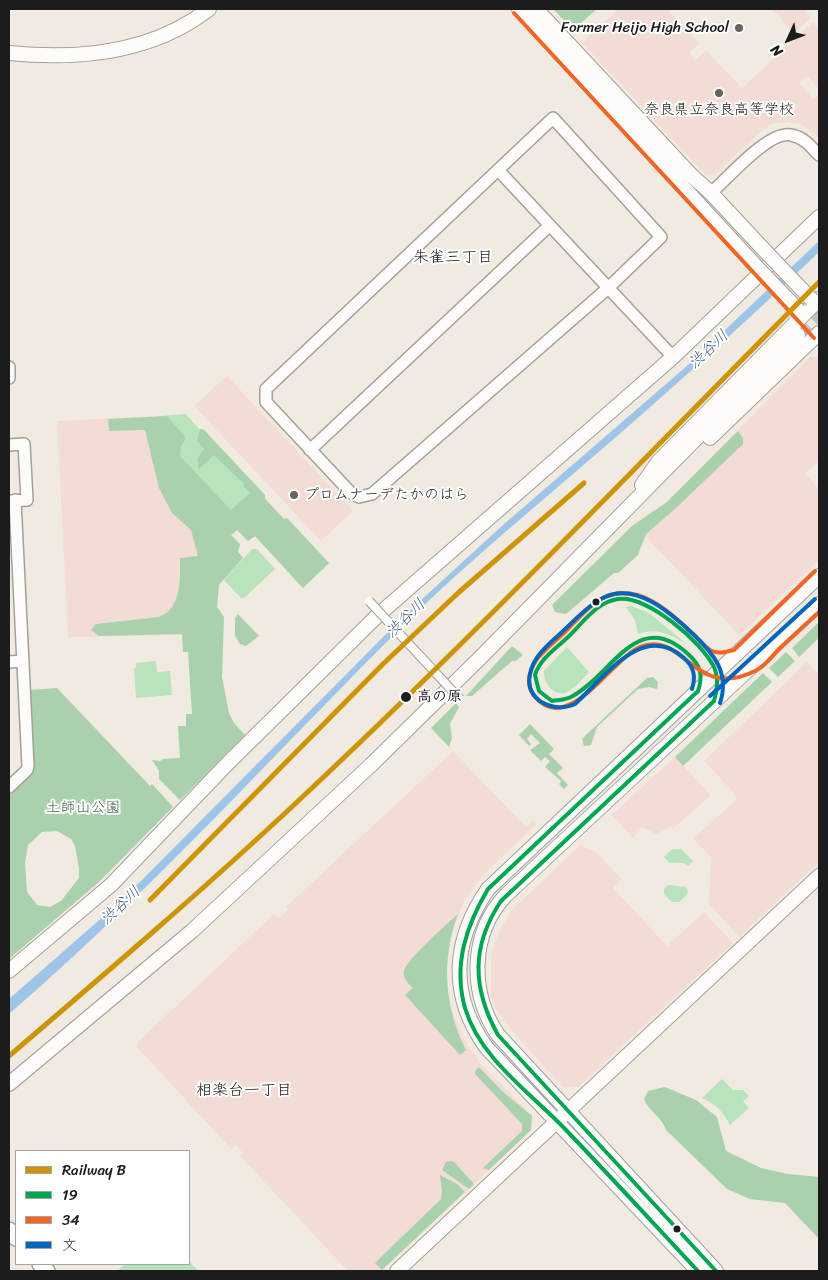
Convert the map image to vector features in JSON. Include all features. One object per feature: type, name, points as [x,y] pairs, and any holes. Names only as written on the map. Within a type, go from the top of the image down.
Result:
[{"type":"street","points":[[9,53],[76,56],[116,51],[161,36],[209,9]]},
{"type":"street","points":[[519,9],[819,334],[667,480],[620,517]]},
{"type":"street","points":[[536,9],[692,176],[711,193],[816,303],[801,314],[658,462],[620,517]]},
{"type":"street","points":[[552,118],[662,237],[607,289],[372,494],[359,497],[351,493],[266,402],[266,389],[499,171],[552,118]]},
{"type":"street","points":[[711,193],[775,136],[783,134],[799,137],[819,155]]},
{"type":"street","points":[[499,171],[607,289],[673,357]]},
{"type":"street","points":[[9,971],[111,885],[228,763],[382,612],[673,357],[819,217]]},
{"type":"street","points":[[310,450],[549,226]]},
{"type":"street","points":[[9,1084],[192,931],[364,771],[620,517],[798,335]]},
{"type":"street","points":[[9,367],[9,378]]},
{"type":"street","points":[[9,445],[24,444],[27,500],[12,501],[28,766],[27,770],[9,787]]},
{"type":"street","points":[[716,1271],[562,1116],[490,1052],[475,1031],[461,993],[459,968],[463,941],[472,913],[497,880],[819,576]]},
{"type":"street","points":[[368,601],[460,699]]},
{"type":"street","points":[[698,1271],[562,1116],[498,1035],[485,1011],[478,981],[477,964],[480,942],[487,922],[506,895],[819,604]]},
{"type":"street","points":[[9,662],[22,661]]},
{"type":"street","points":[[397,1271],[819,876]]},
{"type":"shaded area","name":"奈良県立奈良高等学校","points":[[619,9],[667,9],[699,43],[689,53],[695,61],[706,50],[742,88],[813,22],[819,29],[819,89],[807,76],[799,83],[813,99],[817,96],[819,98],[819,137],[801,124],[786,122],[772,124],[760,132],[716,173],[706,175],[582,43]]},
{"type":"shaded area","points":[[772,9],[804,9],[810,16],[810,19],[794,33]]},
{"type":"shaded area","points":[[810,357],[819,357],[819,461],[805,474],[819,489],[819,560],[739,635],[634,524],[667,502]]},
{"type":"shaded area","points":[[227,376],[353,511],[321,541],[194,406]]},
{"type":"shaded area","points":[[159,416],[237,530],[231,536],[240,544],[238,552],[243,558],[219,585],[217,607],[224,617],[223,634],[68,637],[57,421]]},
{"type":"shaded area","points":[[807,662],[819,675],[819,862],[739,937],[709,904],[711,857],[693,839],[737,799],[735,794],[704,761]]},
{"type":"shaded area","points":[[453,751],[526,827],[533,820],[537,824],[482,876],[464,901],[452,931],[446,971],[451,1008],[464,1039],[481,1064],[532,1116],[531,1130],[381,1271],[348,1271],[241,1157],[243,1153],[236,1145],[231,1149],[137,1047],[138,1042],[274,914],[279,918],[288,910],[286,907]]},
{"type":"shaded area","points":[[675,757],[711,795],[673,829],[671,827],[656,834],[642,827],[633,838],[612,815]]},
{"type":"shaded area","points":[[581,844],[595,851],[622,879],[613,888],[667,946],[704,912],[733,943],[578,1087],[563,1087],[511,1030],[496,1009],[491,996],[491,956],[498,934],[511,911]]},
{"type":"green space","points":[[553,9],[597,9],[573,30]]},
{"type":"green space","points":[[186,414],[199,429],[204,430],[265,495],[265,499],[284,519],[287,518],[329,563],[303,588],[255,536],[248,541],[174,466],[159,416]]},
{"type":"green space","points":[[167,416],[186,438],[181,446],[180,456],[231,510],[250,493],[243,486],[244,484],[214,455],[199,469],[197,459],[204,449],[197,441],[200,429],[204,430],[265,495],[265,499],[284,519],[287,518],[329,563],[303,588],[255,536],[248,541],[237,530],[231,535],[240,544],[238,552],[243,558],[219,585],[217,607],[224,617],[222,677],[229,713],[234,723],[245,735],[180,800],[159,779],[159,771],[152,760],[160,761],[163,759],[180,758],[178,726],[186,726],[186,714],[192,714],[188,652],[183,652],[182,634],[99,636],[91,630],[96,624],[159,617],[167,613],[176,600],[178,592],[180,558],[198,556],[191,530],[172,513],[159,488],[145,430],[109,431],[108,419]]},
{"type":"green space","points":[[738,431],[743,438],[743,444],[646,534],[638,555],[566,614],[555,612],[552,605],[632,526],[667,502]]},
{"type":"green space","points":[[252,549],[257,549],[275,569],[244,598],[241,598],[224,580]]},
{"type":"green space","points":[[631,606],[649,613],[688,645],[664,633],[651,631],[638,634],[635,620],[626,607]]},
{"type":"green space","points":[[238,614],[259,636],[246,646],[240,644],[235,636],[235,618]]},
{"type":"green space","points":[[819,622],[819,638],[799,657],[792,648]]},
{"type":"green space","points":[[512,646],[523,655],[516,661],[512,661],[472,696],[466,696]]},
{"type":"green space","points":[[567,647],[589,672],[572,689],[559,693],[548,685],[544,671]]},
{"type":"green space","points":[[786,652],[795,661],[778,677],[769,668]]},
{"type":"green space","points":[[156,661],[157,672],[170,671],[172,695],[136,698],[134,668],[136,668],[136,663]]},
{"type":"green space","points":[[763,673],[772,682],[683,766],[675,757]]},
{"type":"green space","points":[[653,677],[658,682],[657,689],[649,687],[638,689],[597,727],[591,745],[584,746],[582,739],[586,735],[647,678]]},
{"type":"green space","name":"土師山公園","points":[[57,688],[150,786],[152,784],[173,807],[99,882],[9,959],[9,792],[33,770],[30,690]],"holes":[[[57,831],[71,839],[75,846],[79,878],[61,901],[50,907],[37,905],[27,892],[25,863],[28,845],[42,832]]]},
{"type":"green space","points":[[456,703],[459,707],[450,724],[452,738],[449,747],[431,728]]},
{"type":"green space","points":[[530,724],[554,749],[549,754],[563,768],[557,773],[568,785],[564,789],[559,784],[561,781],[545,767],[550,761],[545,757],[541,761],[530,750],[540,743],[531,734],[527,739],[531,744],[529,746],[519,735]]},
{"type":"green space","points":[[672,849],[681,849],[693,861],[688,866],[684,863],[670,863],[664,857]]},
{"type":"green space","points":[[668,885],[685,887],[688,890],[687,895],[679,902],[672,902],[664,894],[664,889]]},
{"type":"green space","points":[[458,914],[449,948],[447,983],[453,1017],[466,1050],[460,1055],[405,995],[413,988],[404,976],[406,966],[411,959]]},
{"type":"green space","points":[[479,1067],[503,1092],[532,1116],[531,1130],[489,1170],[483,1168],[522,1131],[522,1124],[475,1074]]},
{"type":"green space","points":[[722,1079],[733,1090],[743,1090],[749,1096],[743,1101],[749,1108],[730,1125],[719,1109],[702,1098]]},
{"type":"green space","points":[[665,1087],[696,1100],[717,1117],[726,1151],[761,1168],[788,1174],[819,1177],[819,1239],[785,1203],[750,1199],[727,1189],[666,1130],[644,1099],[648,1091]]},
{"type":"green space","points":[[451,1161],[474,1184],[469,1189],[442,1170],[446,1162]]},
{"type":"green space","points":[[440,1175],[457,1184],[465,1192],[382,1270],[375,1263],[441,1199]]},
{"type":"green space","points":[[190,1262],[198,1271],[117,1271],[124,1265],[190,1265]]},
{"type":"water","name":"渋谷川","points":[[819,241],[819,252],[733,332],[646,411],[498,538],[411,618],[164,869],[62,967],[9,1014],[9,999],[121,901],[408,612],[503,525],[688,365]]},
{"type":"tunnel","points":[[798,335],[819,313]]},
{"type":"rail line","name":"B","points":[[9,1056],[226,868],[363,740],[560,545],[819,282]]},
{"type":"rail line","name":"B","points":[[150,900],[383,664],[458,593],[584,483]]},
{"type":"transit line","name":"34","points":[[514,13],[814,338]]},
{"type":"transit line","name":"34","points":[[815,571],[734,650],[723,652],[715,652],[709,649],[674,616],[652,601],[628,593],[603,598],[588,608],[537,659],[530,673],[530,688],[535,697],[548,707],[562,707],[577,701],[591,690],[631,652],[643,646],[657,644],[669,648],[704,673],[718,678],[735,678],[755,671],[769,661],[780,648],[819,612]]},
{"type":"transit line","name":"文","points":[[692,689],[693,672],[687,661],[669,648],[654,646],[639,649],[625,657],[575,704],[567,707],[550,706],[542,702],[536,698],[529,683],[532,667],[538,656],[547,645],[581,614],[603,598],[615,594],[627,594],[640,596],[652,602],[674,617],[701,641],[713,657],[721,673],[723,692],[720,703]]},
{"type":"transit line","name":"19","points":[[698,1271],[566,1130],[494,1059],[472,1026],[465,1008],[460,976],[461,961],[468,932],[473,917],[488,889],[698,691],[700,674],[693,659],[674,643],[657,638],[642,640],[628,648],[586,687],[571,697],[552,701],[539,691],[535,675],[544,659],[596,609],[603,604],[618,599],[644,604],[658,612],[686,633],[698,645],[716,671],[717,684],[714,701],[501,901],[484,934],[478,967],[480,984],[483,1001],[498,1035],[716,1271]]},
{"type":"transit line","name":"文","points":[[710,696],[815,599]]},
{"type":"place","name":"Former Heijo High School","points":[[739,28]]},
{"type":"place","name":"奈良県立奈良高等学校","points":[[719,93]]},
{"type":"place","name":"プロムナーデたかのはら","points":[[294,495]]},
{"type":"place","name":"高の原","points":[[406,697]]},
{"type":"district","name":"朱雀三丁目","points":[[453,258]]},
{"type":"district","name":"相楽台一丁目","points":[[244,1091]]}]
